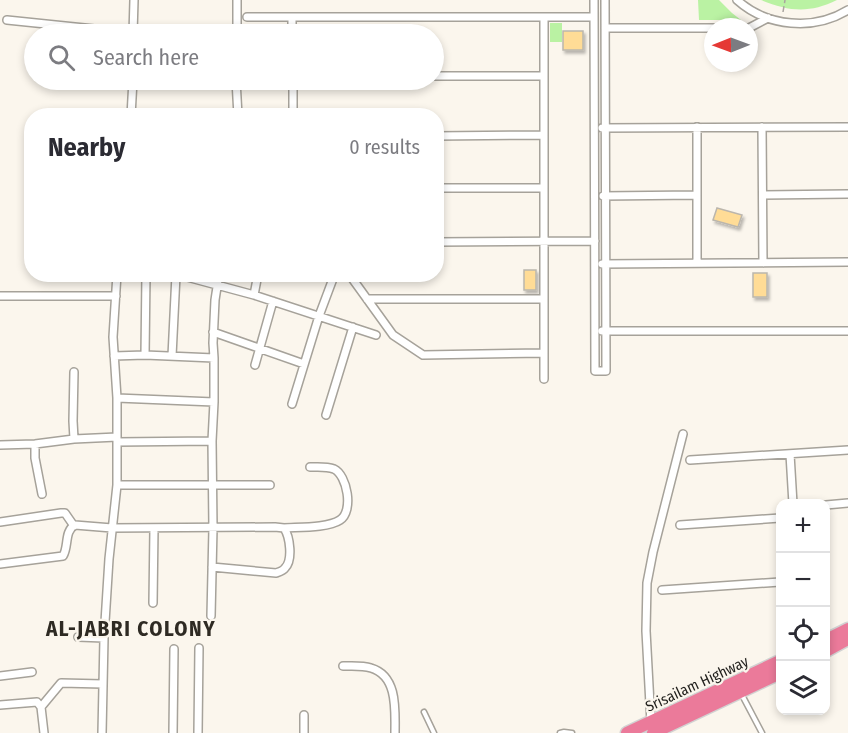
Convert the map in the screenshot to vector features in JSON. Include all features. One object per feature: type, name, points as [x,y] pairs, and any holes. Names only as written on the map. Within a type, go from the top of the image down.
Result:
[{"type":"highway","points":[[830,638],[848,629]]},
{"type":"highway","points":[[830,648],[848,639]]},
{"type":"highway","name":"Srisailam Highway","points":[[652,728],[776,663]]},
{"type":"highway","name":"Srisailam Highway","points":[[627,733],[652,728],[676,728],[776,674]]},
{"type":"street","points":[[133,24],[134,0]]},
{"type":"street","points":[[237,0],[237,24]]},
{"type":"street","points":[[594,0],[596,371],[606,371],[604,0]]},
{"type":"street","points":[[737,0],[753,12],[768,18],[799,24],[831,18],[848,10]]},
{"type":"street","points":[[247,17],[594,16]]},
{"type":"street","points":[[292,17],[292,24]]},
{"type":"street","points":[[544,17],[544,379]]},
{"type":"street","points":[[758,23],[768,18]]},
{"type":"street","points":[[7,20],[43,24]]},
{"type":"street","points":[[605,28],[704,28]]},
{"type":"street","points":[[444,76],[544,76]]},
{"type":"street","points":[[131,108],[132,90]]},
{"type":"street","points":[[237,90],[238,108]]},
{"type":"street","points":[[293,90],[293,108]]},
{"type":"street","points":[[697,127],[697,263]]},
{"type":"street","points":[[762,127],[763,263]]},
{"type":"street","points":[[595,128],[848,127]]},
{"type":"street","points":[[444,136],[544,135]]},
{"type":"street","points":[[444,188],[544,188]]},
{"type":"street","points":[[763,195],[848,194]]},
{"type":"street","points":[[595,196],[697,195]]},
{"type":"street","points":[[444,242],[595,242]]},
{"type":"street","points":[[595,264],[848,262]]},
{"type":"street","points":[[102,733],[104,638],[117,485],[117,398],[113,337],[117,282]]},
{"type":"street","points":[[145,355],[146,282]]},
{"type":"street","points":[[172,356],[176,282]]},
{"type":"street","points":[[205,282],[254,295],[376,335]]},
{"type":"street","points":[[211,616],[213,332],[218,282]]},
{"type":"street","points":[[254,295],[256,282]]},
{"type":"street","points":[[292,404],[332,282]]},
{"type":"street","points":[[355,282],[393,335],[423,355],[544,354]]},
{"type":"street","points":[[0,296],[116,296]]},
{"type":"street","points":[[367,299],[544,299]]},
{"type":"street","points":[[255,365],[273,301]]},
{"type":"street","points":[[326,415],[353,327]]},
{"type":"street","points":[[595,331],[848,331]]},
{"type":"street","points":[[213,332],[304,364]]},
{"type":"street","points":[[114,356],[214,358]]},
{"type":"street","points":[[74,372],[74,439]]},
{"type":"street","points":[[117,398],[214,402]]},
{"type":"street","points":[[652,728],[646,622],[647,583],[683,434]]},
{"type":"street","points":[[0,445],[35,444],[74,439],[212,441]]},
{"type":"street","points":[[35,444],[35,458],[42,494]]},
{"type":"street","points":[[690,460],[848,450]]},
{"type":"street","points":[[790,454],[794,499]]},
{"type":"street","points":[[0,564],[63,556],[69,531],[74,526],[284,528],[325,525],[340,520],[346,514],[348,504],[341,476],[336,470],[326,467],[310,467]]},
{"type":"street","points":[[117,485],[270,485]]},
{"type":"street","points":[[830,505],[848,503]]},
{"type":"street","points":[[0,522],[65,513],[74,526]]},
{"type":"street","points":[[680,525],[776,518]]},
{"type":"street","points":[[153,528],[153,603]]},
{"type":"street","points":[[212,567],[276,573],[282,570],[288,563],[290,551],[289,539],[284,528]]},
{"type":"street","points":[[662,590],[776,582]]},
{"type":"street","points":[[78,637],[104,638]]},
{"type":"street","points":[[198,733],[199,648]]},
{"type":"street","points":[[173,733],[174,649]]},
{"type":"street","points":[[343,666],[369,667],[381,672],[389,682],[394,700],[395,733]]},
{"type":"street","points":[[0,676],[32,672]]},
{"type":"street","points":[[41,707],[61,683],[103,684]]},
{"type":"street","points":[[0,705],[34,701],[39,704],[45,733]]},
{"type":"street","points":[[304,715],[304,733]]},
{"type":"lane","points":[[740,692],[762,733]]},
{"type":"lane","points":[[424,712],[434,733]]},
{"type":"lane","points":[[560,733],[572,733]]},
{"type":"path","points":[[783,12],[785,0]]},
{"type":"green space","points":[[698,0],[719,0],[738,18],[704,18],[704,20],[699,20]]},
{"type":"green space","points":[[761,0],[837,0],[808,9],[790,9]]},
{"type":"green space","points":[[550,23],[562,23],[562,42],[550,42]]},
{"type":"building","points":[[563,31],[583,31],[583,50],[563,50]]},
{"type":"building","points":[[717,208],[742,215],[738,227],[713,220]]},
{"type":"building","points":[[524,270],[536,270],[536,290],[524,290]]},
{"type":"building","points":[[753,273],[767,273],[767,297],[753,297]]},
{"type":"district","name":"AL-JABRI COLONY","points":[[131,629]]}]
